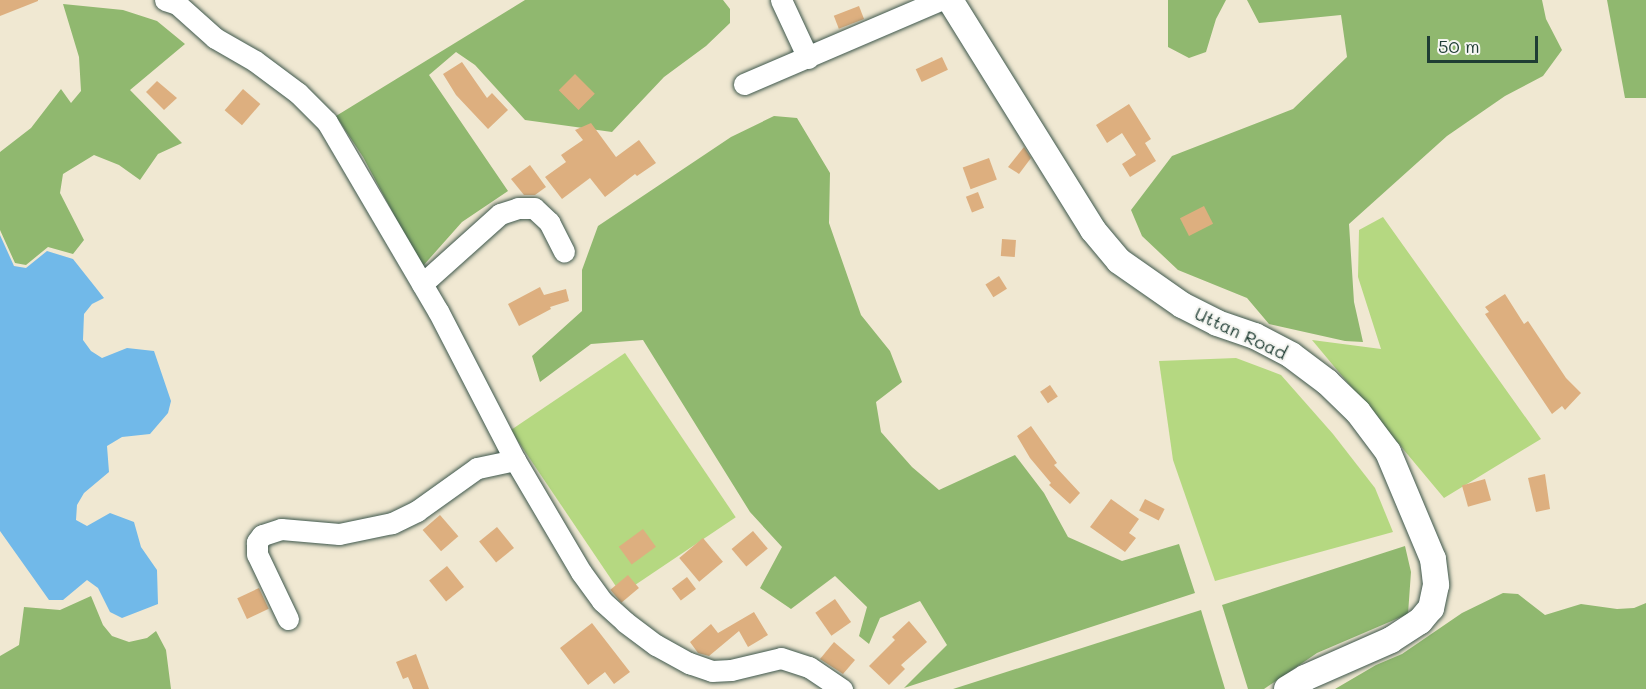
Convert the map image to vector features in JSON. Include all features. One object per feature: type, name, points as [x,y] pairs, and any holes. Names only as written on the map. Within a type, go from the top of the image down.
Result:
[{"type":"main road","name":"Uttan Road","points":[[950,0],[1093,230],[1119,261],[1182,305],[1217,322],[1255,336],[1291,355],[1327,382],[1350,404],[1388,452],[1433,559],[1436,585],[1431,608],[1420,621],[1391,640],[1305,678],[1287,689]]},
{"type":"street","points":[[165,0],[177,4],[215,38],[255,61],[290,87],[327,122],[422,284],[514,460],[581,572],[602,601],[656,645],[689,663],[712,671],[731,670],[782,658],[809,667],[842,689]]},
{"type":"street","points":[[781,0],[808,58]]},
{"type":"street","points":[[744,84],[939,0]]},
{"type":"street","points":[[422,284],[500,214],[518,208],[534,208],[549,222],[564,251]]},
{"type":"street","points":[[288,619],[257,554],[257,542],[262,535],[281,529],[339,534],[392,523],[417,511],[477,468],[514,460]]},
{"type":"green space","points":[[525,0],[723,0],[730,9],[730,23],[706,46],[664,77],[612,132],[525,120],[475,65],[456,52],[429,75],[508,191],[462,222],[422,267],[363,157],[336,116]]},
{"type":"green space","points":[[1168,0],[1226,0],[1216,19],[1206,52],[1189,58],[1168,47]]},
{"type":"green space","points":[[1247,0],[1542,0],[1546,19],[1562,50],[1543,76],[1505,96],[1447,136],[1349,224],[1354,302],[1363,342],[1345,341],[1269,324],[1247,298],[1178,270],[1142,236],[1131,210],[1172,156],[1293,109],[1347,57],[1341,15],[1259,23]]},
{"type":"green space","points":[[1607,0],[1646,0],[1646,98],[1625,98]]},
{"type":"green space","points":[[63,4],[123,10],[157,21],[185,44],[130,90],[182,143],[158,154],[140,180],[119,165],[94,155],[63,174],[60,193],[84,240],[73,254],[48,247],[26,265],[15,263],[0,230],[0,152],[31,128],[61,89],[71,103],[81,91],[79,57]]},
{"type":"green space","points":[[774,116],[797,118],[830,173],[829,223],[861,315],[890,351],[902,382],[876,402],[881,432],[912,467],[939,490],[1015,455],[1044,493],[1068,537],[1122,561],[1179,544],[1195,593],[904,688],[947,645],[920,601],[880,618],[869,644],[859,636],[867,607],[835,576],[791,609],[760,588],[782,547],[750,512],[643,340],[591,344],[540,382],[532,356],[582,311],[582,270],[598,226],[731,137]]},
{"type":"green space","points":[[1383,217],[1541,439],[1444,498],[1312,340],[1381,349],[1358,277],[1359,230]]},
{"type":"green space","points":[[625,353],[736,517],[621,594],[511,430]]},
{"type":"green space","points":[[1236,358],[1281,375],[1333,434],[1375,488],[1393,532],[1215,581],[1173,460],[1159,361]]},
{"type":"green space","points":[[1405,546],[1411,572],[1408,614],[1317,653],[1264,689],[1248,689],[1222,605]]},
{"type":"green space","points":[[1503,593],[1518,594],[1545,615],[1581,604],[1617,609],[1634,608],[1646,603],[1646,689],[1335,689],[1376,665],[1402,654],[1462,613]]},
{"type":"green space","points":[[91,596],[103,625],[112,636],[129,642],[147,638],[156,631],[166,650],[171,689],[0,689],[0,656],[19,645],[24,607],[60,610]]},
{"type":"green space","points":[[1201,610],[1225,689],[953,689]]},
{"type":"water","points":[[0,235],[14,266],[26,268],[47,251],[73,259],[104,298],[92,304],[84,314],[83,340],[91,351],[102,358],[127,348],[154,351],[171,401],[168,413],[150,434],[122,437],[107,446],[109,472],[84,493],[77,505],[76,520],[87,526],[110,513],[134,522],[141,547],[157,570],[158,604],[122,618],[110,612],[98,588],[87,580],[63,600],[49,600],[0,531]]},
{"type":"building","points":[[0,0],[38,0],[38,1],[0,16]]},
{"type":"building","points":[[859,6],[864,19],[839,29],[834,16]]},
{"type":"building","points":[[942,57],[948,70],[922,82],[916,69]]},
{"type":"building","points":[[462,62],[487,98],[492,93],[508,110],[488,129],[456,95],[443,74]]},
{"type":"building","points":[[575,74],[595,94],[579,110],[559,90]]},
{"type":"building","points":[[157,81],[177,98],[164,110],[146,92]]},
{"type":"building","points":[[243,89],[260,104],[242,125],[225,110]]},
{"type":"building","points":[[1129,104],[1151,139],[1145,143],[1156,161],[1130,177],[1122,164],[1136,155],[1122,133],[1107,143],[1096,125]]},
{"type":"building","points":[[591,123],[616,157],[639,140],[656,163],[637,176],[635,174],[605,197],[590,178],[562,199],[545,177],[566,162],[561,155],[583,140],[575,130]]},
{"type":"building","points":[[1024,147],[1031,158],[1019,174],[1008,167]]},
{"type":"building","points":[[989,158],[997,180],[971,189],[963,168]]},
{"type":"building","points":[[530,165],[546,187],[535,195],[524,195],[511,179]]},
{"type":"building","points":[[978,192],[984,208],[972,213],[966,197]]},
{"type":"building","points":[[1204,206],[1213,224],[1189,236],[1180,218]]},
{"type":"building","points":[[1002,239],[1016,240],[1015,257],[1001,256]]},
{"type":"building","points":[[999,276],[1007,289],[993,297],[985,284]]},
{"type":"building","points":[[540,287],[544,295],[566,289],[569,301],[550,307],[551,309],[519,326],[508,304]]},
{"type":"building","points":[[1505,294],[1524,324],[1528,321],[1566,378],[1581,393],[1565,410],[1562,406],[1552,414],[1485,314],[1489,312],[1485,307]]},
{"type":"building","points":[[1050,385],[1058,397],[1048,403],[1040,392]]},
{"type":"building","points":[[1031,426],[1057,463],[1054,465],[1080,493],[1070,504],[1049,485],[1051,483],[1030,458],[1017,436]]},
{"type":"building","points":[[1545,474],[1550,509],[1536,512],[1528,478]]},
{"type":"building","points":[[1485,479],[1491,500],[1468,507],[1462,486]]},
{"type":"building","points":[[1111,499],[1139,519],[1129,533],[1136,538],[1125,552],[1090,527]]},
{"type":"building","points":[[1145,499],[1165,509],[1159,521],[1139,511]]},
{"type":"building","points":[[440,515],[458,536],[441,551],[423,530]]},
{"type":"building","points":[[497,527],[514,548],[496,562],[479,541]]},
{"type":"building","points":[[643,529],[656,547],[632,564],[619,547]]},
{"type":"building","points":[[753,531],[768,549],[746,567],[732,549]]},
{"type":"building","points":[[703,538],[723,562],[699,582],[679,558]]},
{"type":"building","points":[[447,566],[464,587],[446,601],[429,580]]},
{"type":"building","points":[[628,575],[639,588],[621,603],[610,590]]},
{"type":"building","points":[[687,577],[696,589],[681,600],[672,588]]},
{"type":"building","points":[[259,588],[269,609],[247,619],[237,598]]},
{"type":"building","points":[[835,599],[851,622],[831,636],[815,613]]},
{"type":"building","points":[[754,612],[768,635],[748,647],[739,631],[709,656],[698,653],[690,642],[711,624],[718,633]]},
{"type":"building","points":[[909,621],[927,642],[901,665],[905,669],[889,685],[869,666],[895,640],[892,637]]},
{"type":"building","points":[[592,623],[630,672],[614,684],[605,672],[588,685],[560,648]]},
{"type":"building","points":[[834,642],[855,660],[843,674],[820,659]]},
{"type":"building","points":[[416,654],[429,689],[413,689],[408,677],[403,679],[396,662]]}]
